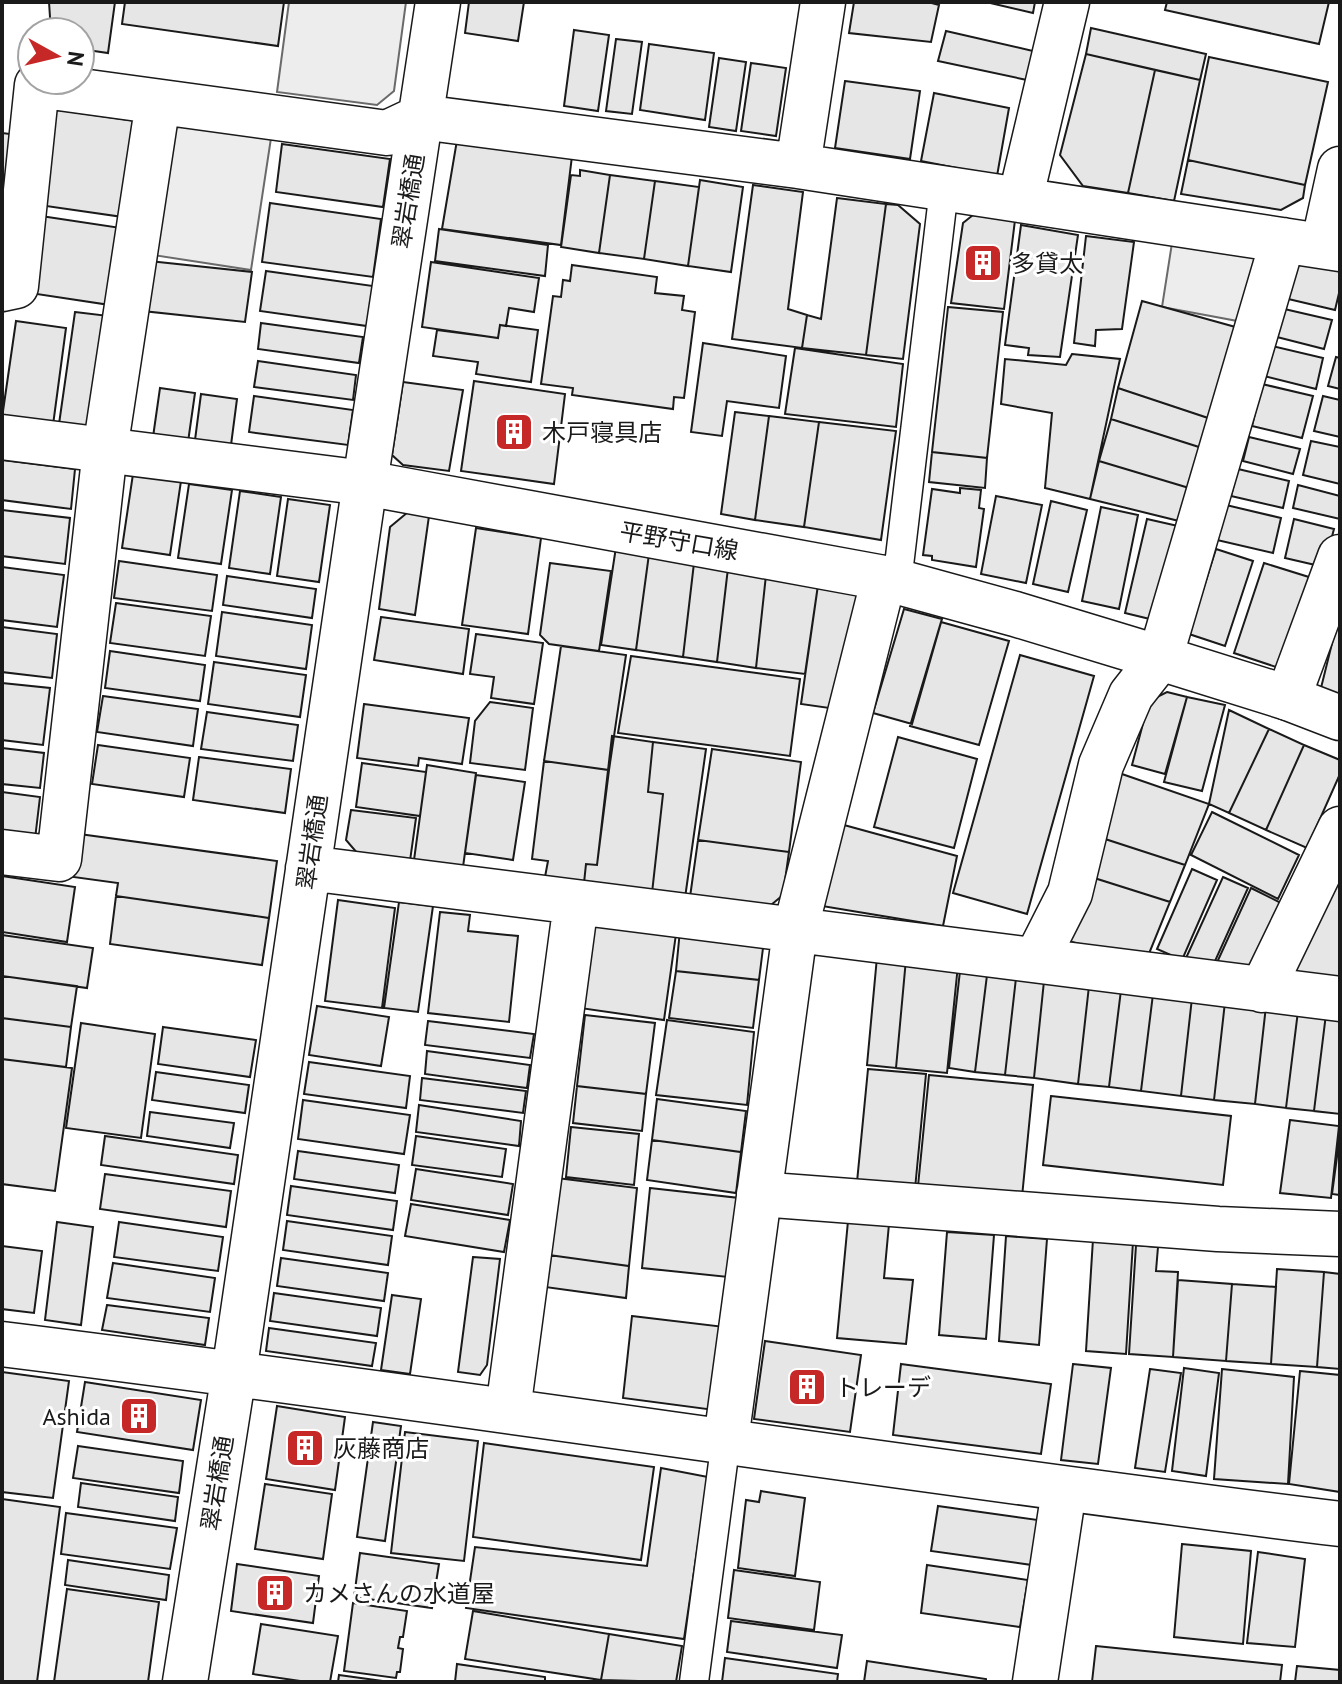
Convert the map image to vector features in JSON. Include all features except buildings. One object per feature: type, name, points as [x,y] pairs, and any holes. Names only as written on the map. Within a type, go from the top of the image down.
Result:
[{"type":"street","name":"翠岩橋通","points":[[185,1682],[234,1373],[438,2]]},
{"type":"street","points":[[798,166],[823,2]]},
{"type":"street","points":[[1020,200],[1067,2]]},
{"type":"street","points":[[2,289],[16,286],[37,85],[387,133],[421,117],[798,166],[1316,245]]},
{"type":"street","points":[[2,852],[59,859],[105,450],[158,102]]},
{"type":"street","points":[[1036,960],[1070,893],[1101,765],[1131,695],[1160,658],[1316,245],[1340,169]]},
{"type":"street","name":"平野守口線","points":[[2,437],[365,483],[890,580],[1160,658],[1288,698],[1340,718]]},
{"type":"street","points":[[1288,698],[1340,557]]},
{"type":"street","points":[[726,1440],[795,931],[890,580]]},
{"type":"street","points":[[1262,990],[1340,829]]},
{"type":"street","points":[[308,868],[1340,999]]},
{"type":"street","points":[[508,1410],[576,903]]},
{"type":"street","points":[[759,1194],[1218,1229],[1340,1234]]},
{"type":"street","points":[[2,1344],[508,1410],[1064,1490],[1340,1524]]},
{"type":"street","points":[[1035,1682],[1064,1490]]},
{"type":"lane","points":[[890,580],[944,189]]},
{"type":"lane","points":[[694,1682],[726,1440]]},
{"type":"shaded area","points":[[289,2],[406,2],[394,91],[377,105],[277,92]]},
{"type":"shaded area","points":[[173,124],[271,138],[251,270],[153,255]]},
{"type":"shaded area","points":[[1172,243],[1264,257],[1243,322],[1162,307]]},
{"type":"place","name":"多貸太","points":[[983,263]]},
{"type":"place","name":"木戸寝具店","points":[[514,432]]},
{"type":"place","name":"トレーデ","points":[[807,1387]]},
{"type":"place","name":"Ashida","points":[[139,1416]]},
{"type":"place","name":"灰藤商店","points":[[305,1448]]},
{"type":"place","name":"カメさんの水道屋","points":[[275,1593]]}]
